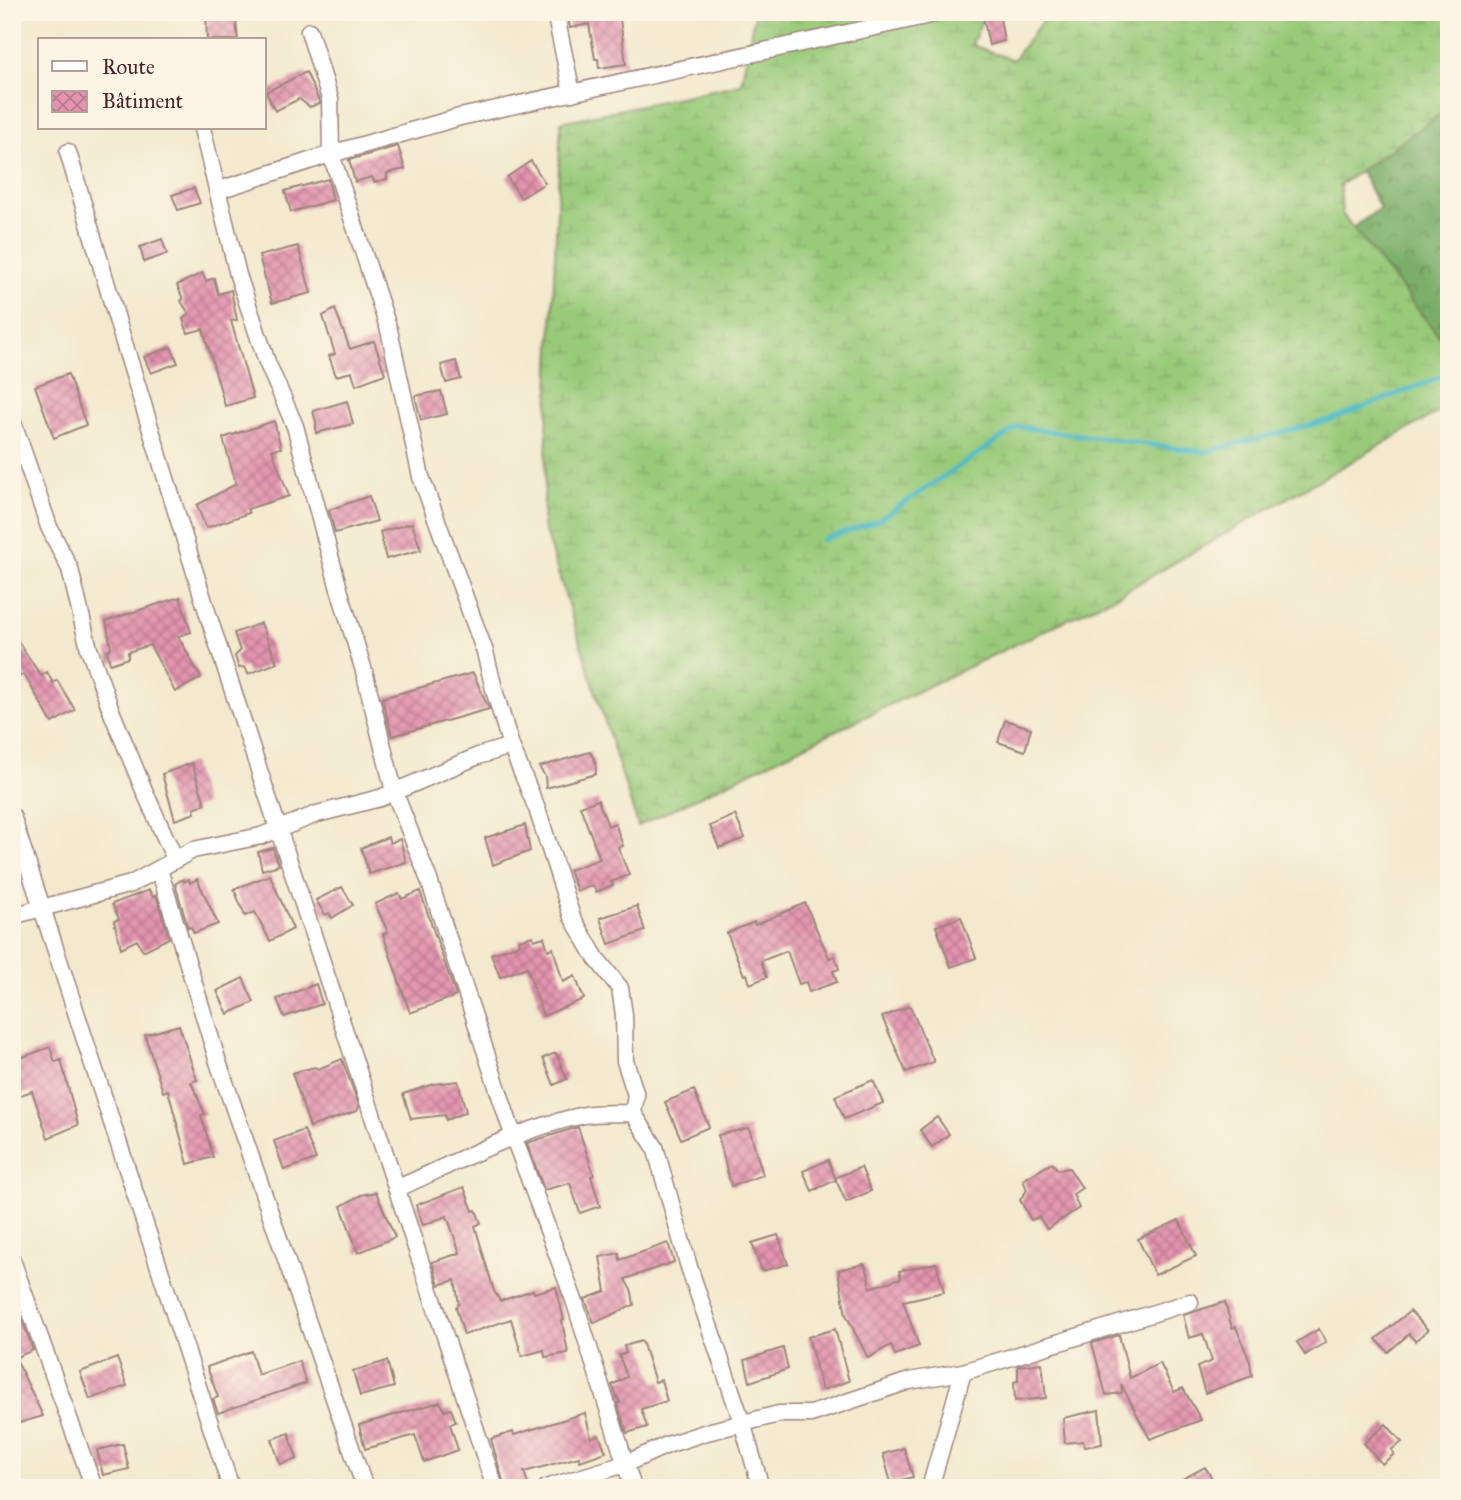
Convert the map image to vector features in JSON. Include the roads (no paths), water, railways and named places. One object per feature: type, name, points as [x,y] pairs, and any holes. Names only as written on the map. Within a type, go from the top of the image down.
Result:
[{"type":"street","points":[[555,12],[572,93]]},
{"type":"street","points":[[219,190],[331,153],[460,117],[944,12]]},
{"type":"street","points":[[309,31],[330,99],[331,153],[389,330],[421,477],[485,652],[511,746],[537,809],[572,917],[596,958],[620,988],[624,1014],[625,1061],[636,1094],[633,1112],[655,1147],[690,1267],[761,1488]]},
{"type":"street","points":[[203,130],[241,286],[267,362],[295,426],[308,469],[394,792],[429,880],[514,1138],[574,1300],[633,1488]]},
{"type":"street","points":[[68,152],[210,621],[495,1488]]},
{"type":"street","points":[[12,419],[49,527],[70,569],[89,649],[108,700],[146,795],[176,859]]},
{"type":"street","points":[[12,916],[131,884],[207,845],[261,836],[317,814],[380,798],[478,756],[511,746]]},
{"type":"street","points":[[12,817],[232,1488]]},
{"type":"street","points":[[159,869],[218,1062],[365,1488]]},
{"type":"street","points":[[398,1188],[514,1138],[586,1115],[633,1112]]},
{"type":"street","points":[[12,1260],[94,1488]]},
{"type":"street","points":[[546,1488],[625,1464],[667,1445],[742,1422],[779,1414],[811,1414],[909,1381],[963,1371],[1190,1303]]},
{"type":"street","points":[[930,1488],[963,1371]]},
{"type":"waterway","points":[[822,540],[877,521],[1018,427],[1205,452],[1330,420],[1449,374]]}]
